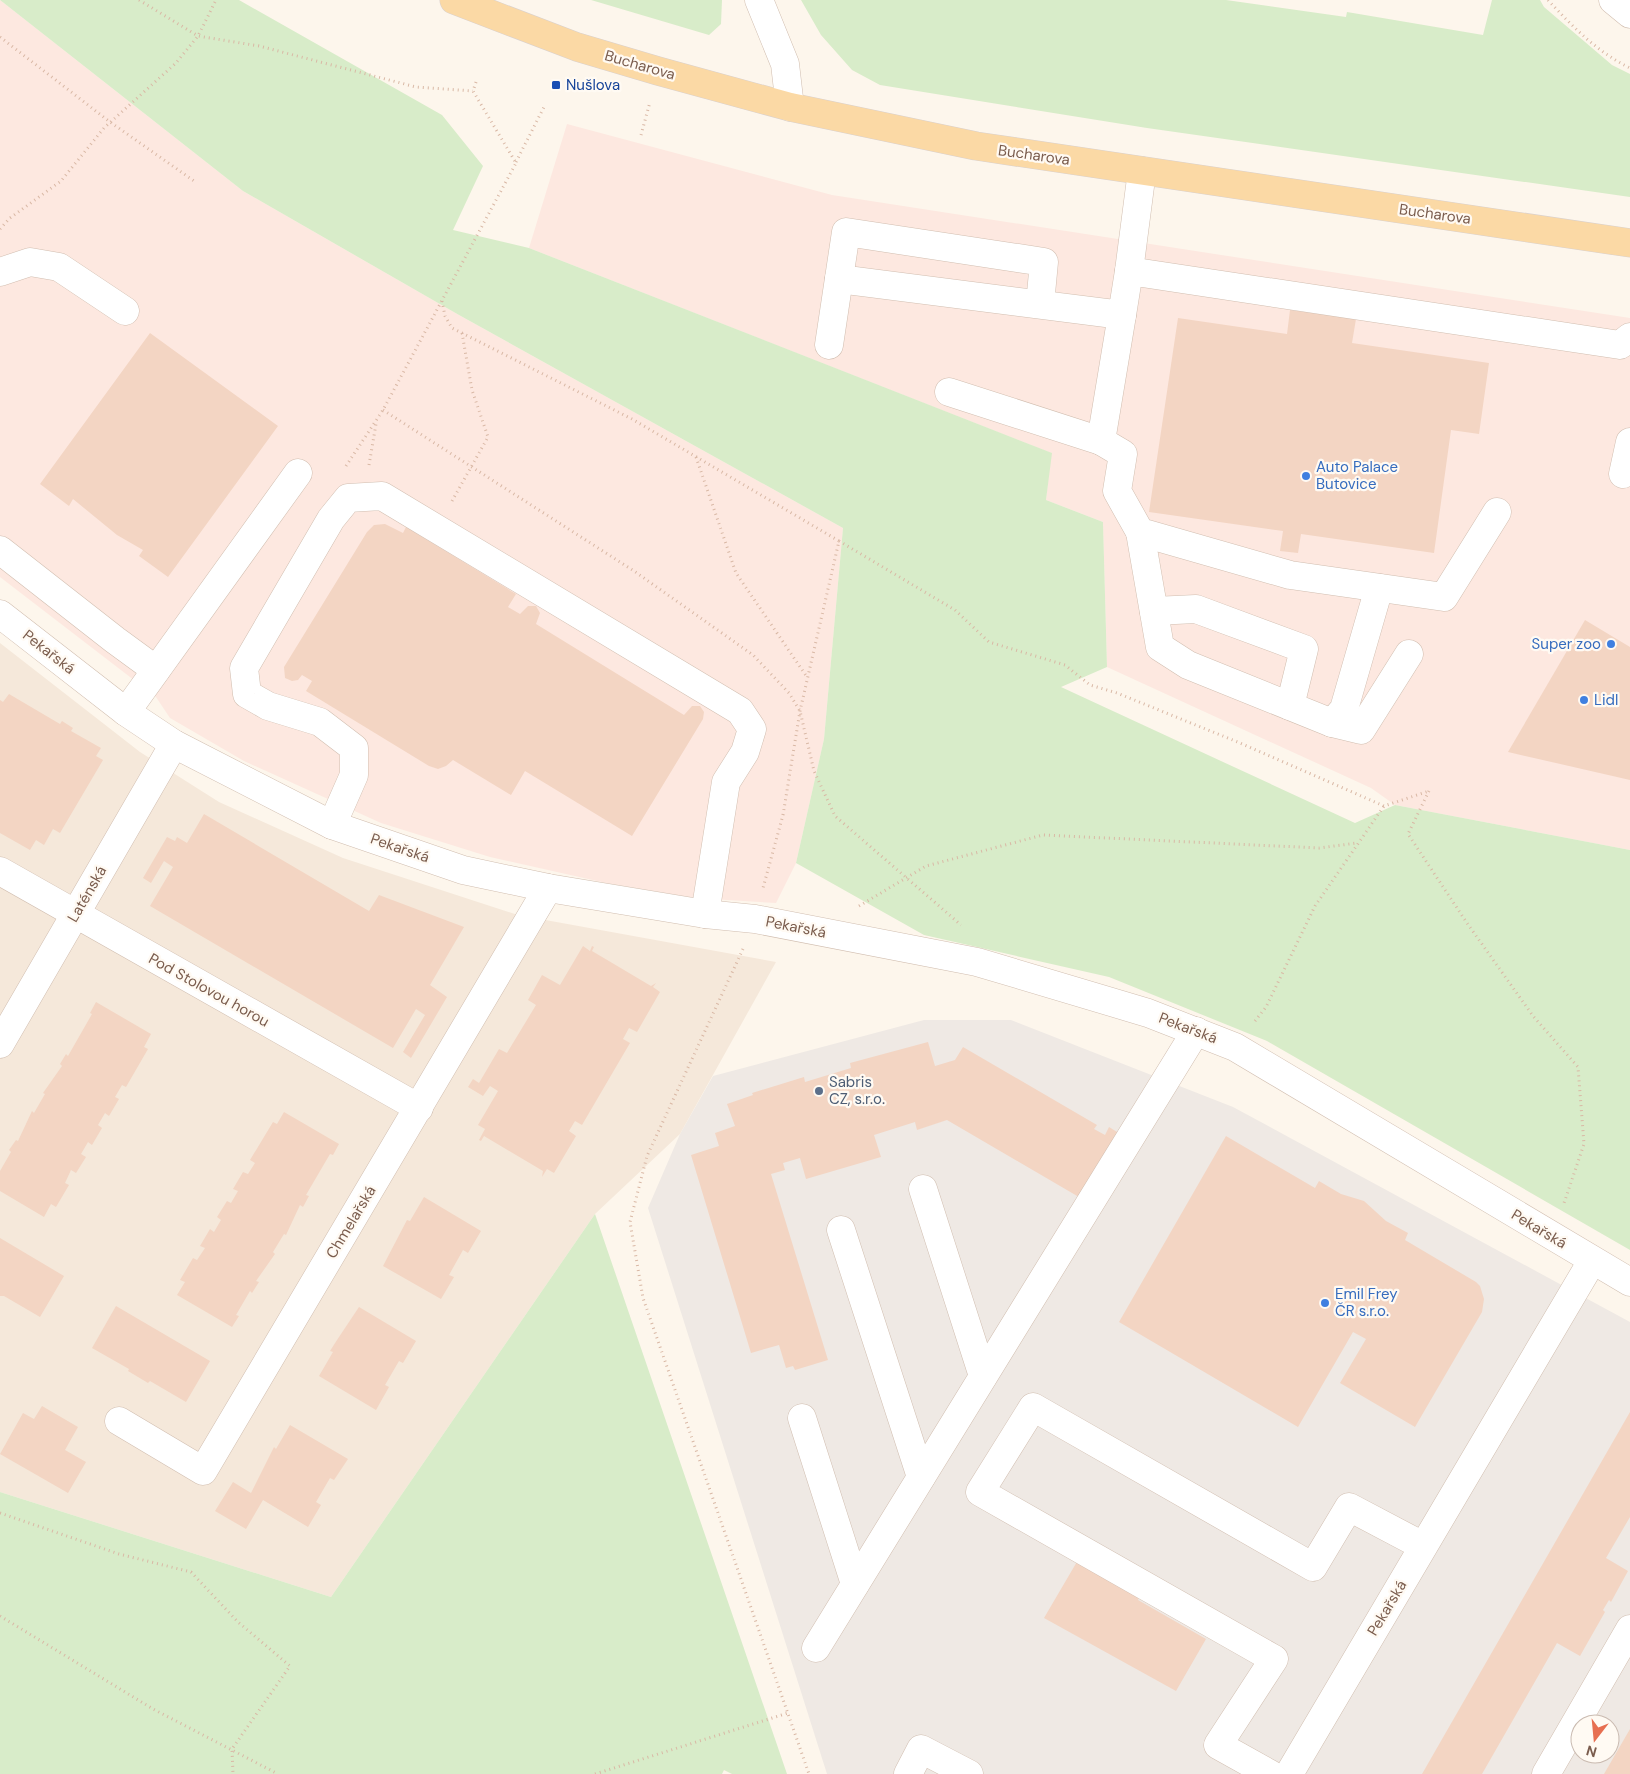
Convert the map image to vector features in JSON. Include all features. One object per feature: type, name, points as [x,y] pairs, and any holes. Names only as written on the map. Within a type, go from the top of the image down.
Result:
[{"type":"main road","name":"Bucharova","points":[[454,0],[577,46],[790,108],[976,146],[1630,243]]},
{"type":"street","points":[[759,0],[786,64],[790,108]]},
{"type":"street","points":[[1613,0],[1630,14]]},
{"type":"street","points":[[1101,441],[1129,272],[1142,171]]},
{"type":"street","points":[[829,345],[846,232],[1044,262],[1040,304]]},
{"type":"street","points":[[0,271],[30,262],[59,267],[125,311]]},
{"type":"street","points":[[1129,272],[1620,346],[1630,337]]},
{"type":"street","points":[[839,279],[1122,315]]},
{"type":"street","points":[[949,392],[1101,441],[1123,454],[1117,491],[1140,532],[1160,647],[1188,665],[1332,723],[1361,730],[1409,654]]},
{"type":"street","points":[[1623,474],[1630,442]]},
{"type":"street","points":[[126,712],[298,473]]},
{"type":"street","points":[[332,825],[354,775],[354,748],[320,722],[268,706],[246,694],[244,668],[331,519],[348,498],[382,496],[740,711],[752,729],[745,752],[726,782],[705,914]]},
{"type":"street","points":[[1140,532],[1290,575],[1444,597],[1497,512]]},
{"type":"street","points":[[0,550],[156,670]]},
{"type":"street","points":[[1332,723],[1344,709],[1379,588]]},
{"type":"street","points":[[1154,612],[1196,609],[1304,649],[1290,706]]},
{"type":"street","name":"Pekařská","points":[[0,614],[126,712],[174,744],[332,825],[463,870],[548,888],[705,914],[755,919],[977,962],[1148,1013],[1235,1047],[1553,1238],[1630,1282]]},
{"type":"street","name":"Laténská","points":[[0,1044],[174,744]]},
{"type":"street","name":"Pod Stolovou horou","points":[[0,871],[419,1108]]},
{"type":"street","name":"Chmelařská","points":[[119,1421],[203,1471],[548,888]]},
{"type":"street","points":[[816,1648],[1196,1031]]},
{"type":"street","points":[[923,1189],[983,1376]]},
{"type":"street","points":[[841,1230],[921,1477]]},
{"type":"street","name":"Pekařská","points":[[1289,1774],[1592,1261]]},
{"type":"street","points":[[1270,1774],[1218,1746],[1274,1659],[980,1492],[1033,1407],[1313,1567],[1349,1507],[1423,1546]]},
{"type":"street","points":[[802,1418],[855,1584]]},
{"type":"street","points":[[1546,1774],[1630,1629]]},
{"type":"street","points":[[908,1774],[922,1750],[969,1774]]},
{"type":"path","points":[[139,0],[198,36],[259,46],[416,87],[473,91]]},
{"type":"path","points":[[0,229],[10,218],[61,181],[110,122],[176,62],[198,36],[216,0]]},
{"type":"path","points":[[1548,0],[1575,28],[1601,50],[1630,68]]},
{"type":"path","points":[[0,37],[110,122],[194,181]]},
{"type":"path","points":[[476,82],[473,91],[516,163]]},
{"type":"path","points":[[641,135],[651,97]]},
{"type":"path","points":[[298,473],[342,470],[376,424],[516,163],[545,105]]},
{"type":"path","points":[[442,301],[445,316],[452,328],[632,419],[696,456],[955,610],[989,642],[1065,665],[1090,685],[1117,693],[1240,743],[1384,806]]},
{"type":"path","points":[[436,529],[488,437],[472,390],[462,333]]},
{"type":"path","points":[[364,497],[376,424]]},
{"type":"path","points":[[696,456],[736,572],[807,677]]},
{"type":"path","points":[[809,1774],[643,1298],[630,1222],[647,1156],[755,919],[782,815],[807,677],[839,541]]},
{"type":"path","points":[[1235,1047],[1266,1007],[1316,906],[1384,806],[1429,791],[1408,834],[1467,923],[1533,1016],[1578,1067],[1584,1144],[1553,1238]]},
{"type":"path","points":[[858,907],[926,866],[1043,835],[1319,848],[1357,843]]},
{"type":"path","points":[[0,1513],[119,1554],[191,1572],[238,1622],[290,1666],[232,1749],[233,1774]]},
{"type":"path","points":[[0,1616],[153,1709],[278,1774]]},
{"type":"path","points":[[595,1774],[788,1713]]},
{"type":"shaded area","points":[[0,0],[243,191],[459,315],[843,528],[824,739],[796,863],[776,903],[695,898],[606,883],[490,857],[381,823],[244,761],[170,718],[156,697],[0,577]]},
{"type":"shaded area","name":"Auto Palace Butovice","points":[[567,124],[832,195],[1630,318],[1630,850],[1395,805],[1371,788],[1107,667],[1103,522],[1046,500],[1051,453],[529,248]]},
{"type":"shaded area","points":[[0,643],[140,752],[219,802],[343,858],[518,915],[776,962],[680,1134],[595,1214],[331,1597],[0,1492]]},
{"type":"shaded area","points":[[924,1020],[1011,1020],[1233,1107],[1630,1322],[1630,1774],[827,1774],[648,1208],[680,1134],[713,1076]]},
{"type":"green space","points":[[0,0],[239,0],[442,115],[483,166],[453,230],[529,248],[1052,453],[1046,500],[1103,522],[1107,667],[1061,687],[1355,823],[1395,805],[1630,850],[1630,1250],[1267,1041],[1109,977],[924,935],[796,863],[824,739],[843,528],[459,315],[243,191]]},
{"type":"green space","points":[[591,0],[722,0],[721,24],[709,35]]},
{"type":"green space","points":[[801,0],[1226,0],[1346,17],[1347,12],[1483,35],[1492,0],[1540,0],[1544,7],[1612,65],[1630,74],[1630,197],[1147,128],[880,85],[852,70],[821,35]]},
{"type":"green space","points":[[595,1214],[787,1774],[732,1774],[724,1770],[722,1774],[0,1774],[0,1492],[331,1597]]},
{"type":"building","points":[[1290,310],[1356,319],[1352,343],[1489,363],[1479,434],[1451,430],[1434,553],[1301,534],[1298,553],[1280,551],[1283,531],[1149,512],[1178,318],[1287,334]]},
{"type":"building","points":[[150,333],[278,426],[168,577],[139,556],[143,550],[117,535],[73,499],[69,506],[40,484]]},
{"type":"building","points":[[385,524],[403,533],[406,527],[516,594],[508,607],[520,614],[528,606],[536,606],[540,613],[536,624],[684,715],[692,706],[700,706],[704,712],[703,719],[632,836],[525,771],[511,795],[453,760],[446,766],[438,769],[429,766],[306,691],[312,681],[302,675],[298,680],[292,681],[285,678],[284,667],[367,532],[374,525]]},
{"type":"building","name":"Lidl","points":[[1585,620],[1630,647],[1630,780],[1508,752]]},
{"type":"building","points":[[9,694],[60,724],[62,721],[73,728],[71,731],[101,748],[96,756],[103,760],[60,833],[53,829],[44,845],[36,840],[30,850],[0,833],[0,700],[3,702]]},
{"type":"building","points":[[204,814],[369,911],[379,895],[464,927],[430,985],[447,997],[411,1058],[403,1052],[425,1015],[416,1009],[393,1048],[150,906],[173,867],[164,861],[151,883],[143,878],[167,837],[175,841],[177,837],[187,843]]},
{"type":"building","points":[[583,946],[590,951],[592,946],[594,947],[592,951],[651,986],[656,983],[653,987],[660,992],[637,1032],[629,1028],[623,1039],[630,1043],[582,1125],[575,1121],[569,1131],[576,1136],[554,1173],[547,1169],[542,1177],[543,1171],[484,1136],[481,1141],[479,1140],[485,1129],[478,1125],[498,1091],[490,1086],[483,1096],[468,1087],[473,1079],[479,1083],[499,1049],[507,1053],[536,1005],[528,1000],[542,975],[560,985]]},
{"type":"building","points":[[96,1002],[151,1034],[144,1047],[148,1049],[126,1087],[122,1085],[115,1097],[119,1099],[109,1116],[105,1113],[98,1125],[102,1128],[92,1145],[88,1142],[81,1154],[86,1157],[76,1173],[71,1170],[65,1183],[69,1185],[56,1207],[51,1204],[44,1217],[0,1191],[0,1171],[11,1152],[9,1150],[16,1140],[18,1141],[32,1111],[34,1113],[45,1094],[43,1093],[62,1066],[60,1064],[66,1054],[68,1056],[92,1014],[90,1013]]},
{"type":"building","points":[[928,1042],[935,1066],[955,1060],[963,1047],[1097,1125],[1094,1129],[1105,1135],[1109,1127],[1122,1135],[1084,1200],[947,1120],[917,1130],[915,1122],[874,1135],[881,1157],[806,1179],[800,1158],[783,1163],[785,1170],[771,1174],[828,1360],[795,1370],[793,1366],[786,1368],[779,1345],[751,1353],[691,1155],[719,1146],[715,1133],[735,1126],[727,1104],[753,1095],[752,1093],[804,1077],[805,1082],[851,1068],[850,1063]]},
{"type":"building","points":[[284,1112],[339,1144],[333,1155],[330,1154],[306,1195],[309,1196],[303,1207],[300,1205],[286,1235],[284,1234],[273,1252],[275,1254],[256,1281],[259,1282],[252,1293],[250,1291],[236,1315],[239,1316],[232,1327],[177,1295],[185,1282],[180,1280],[193,1258],[197,1260],[205,1248],[200,1246],[210,1229],[214,1232],[221,1220],[217,1217],[227,1201],[231,1203],[238,1191],[233,1189],[243,1172],[248,1174],[255,1163],[250,1160],[273,1122],[277,1124]]},
{"type":"building","points":[[1226,1136],[1315,1188],[1319,1181],[1341,1194],[1364,1201],[1386,1221],[1408,1233],[1405,1240],[1480,1286],[1484,1299],[1482,1312],[1415,1427],[1340,1383],[1366,1339],[1353,1332],[1298,1427],[1119,1322]]},
{"type":"building","points":[[424,1197],[481,1231],[468,1253],[463,1250],[449,1275],[454,1277],[441,1299],[383,1266],[407,1220],[410,1221]]},
{"type":"building","points":[[0,1238],[64,1276],[40,1317],[4,1296],[0,1296]]},
{"type":"building","points":[[116,1306],[210,1361],[186,1402],[150,1381],[148,1383],[128,1371],[129,1369],[92,1348]]},
{"type":"building","points":[[359,1307],[416,1341],[403,1363],[399,1361],[385,1385],[389,1387],[376,1410],[319,1376],[333,1352],[330,1351]]},
{"type":"building","points":[[42,1406],[78,1427],[65,1450],[86,1462],[68,1493],[0,1454],[23,1413],[34,1419]]},
{"type":"building","points":[[1630,1412],[1630,1517],[1606,1558],[1628,1571],[1611,1602],[1609,1600],[1603,1610],[1605,1612],[1580,1656],[1557,1643],[1482,1774],[1422,1774]]},
{"type":"building","points":[[290,1425],[348,1459],[334,1480],[330,1478],[316,1502],[321,1505],[308,1527],[263,1500],[246,1529],[215,1511],[233,1482],[251,1493],[274,1447],[276,1449]]},
{"type":"building","points":[[1078,1560],[1139,1597],[1138,1600],[1206,1639],[1176,1691],[1044,1618]]},
{"type":"building","points":[[1630,1729],[1630,1774],[1604,1774],[1610,1764],[1620,1764],[1620,1746]]},
{"type":"place","name":"Nušlova","points":[[556,85]]},
{"type":"place","name":"Auto Palace Butovice","points":[[1306,476]]},
{"type":"place","name":"Super zoo","points":[[1611,644]]},
{"type":"place","name":"Lidl","points":[[1584,700]]},
{"type":"place","name":"Sabris CZ, s.r.o.","points":[[819,1091]]},
{"type":"place","name":"Emil Frey ČR s.r.o.","points":[[1325,1303]]}]
